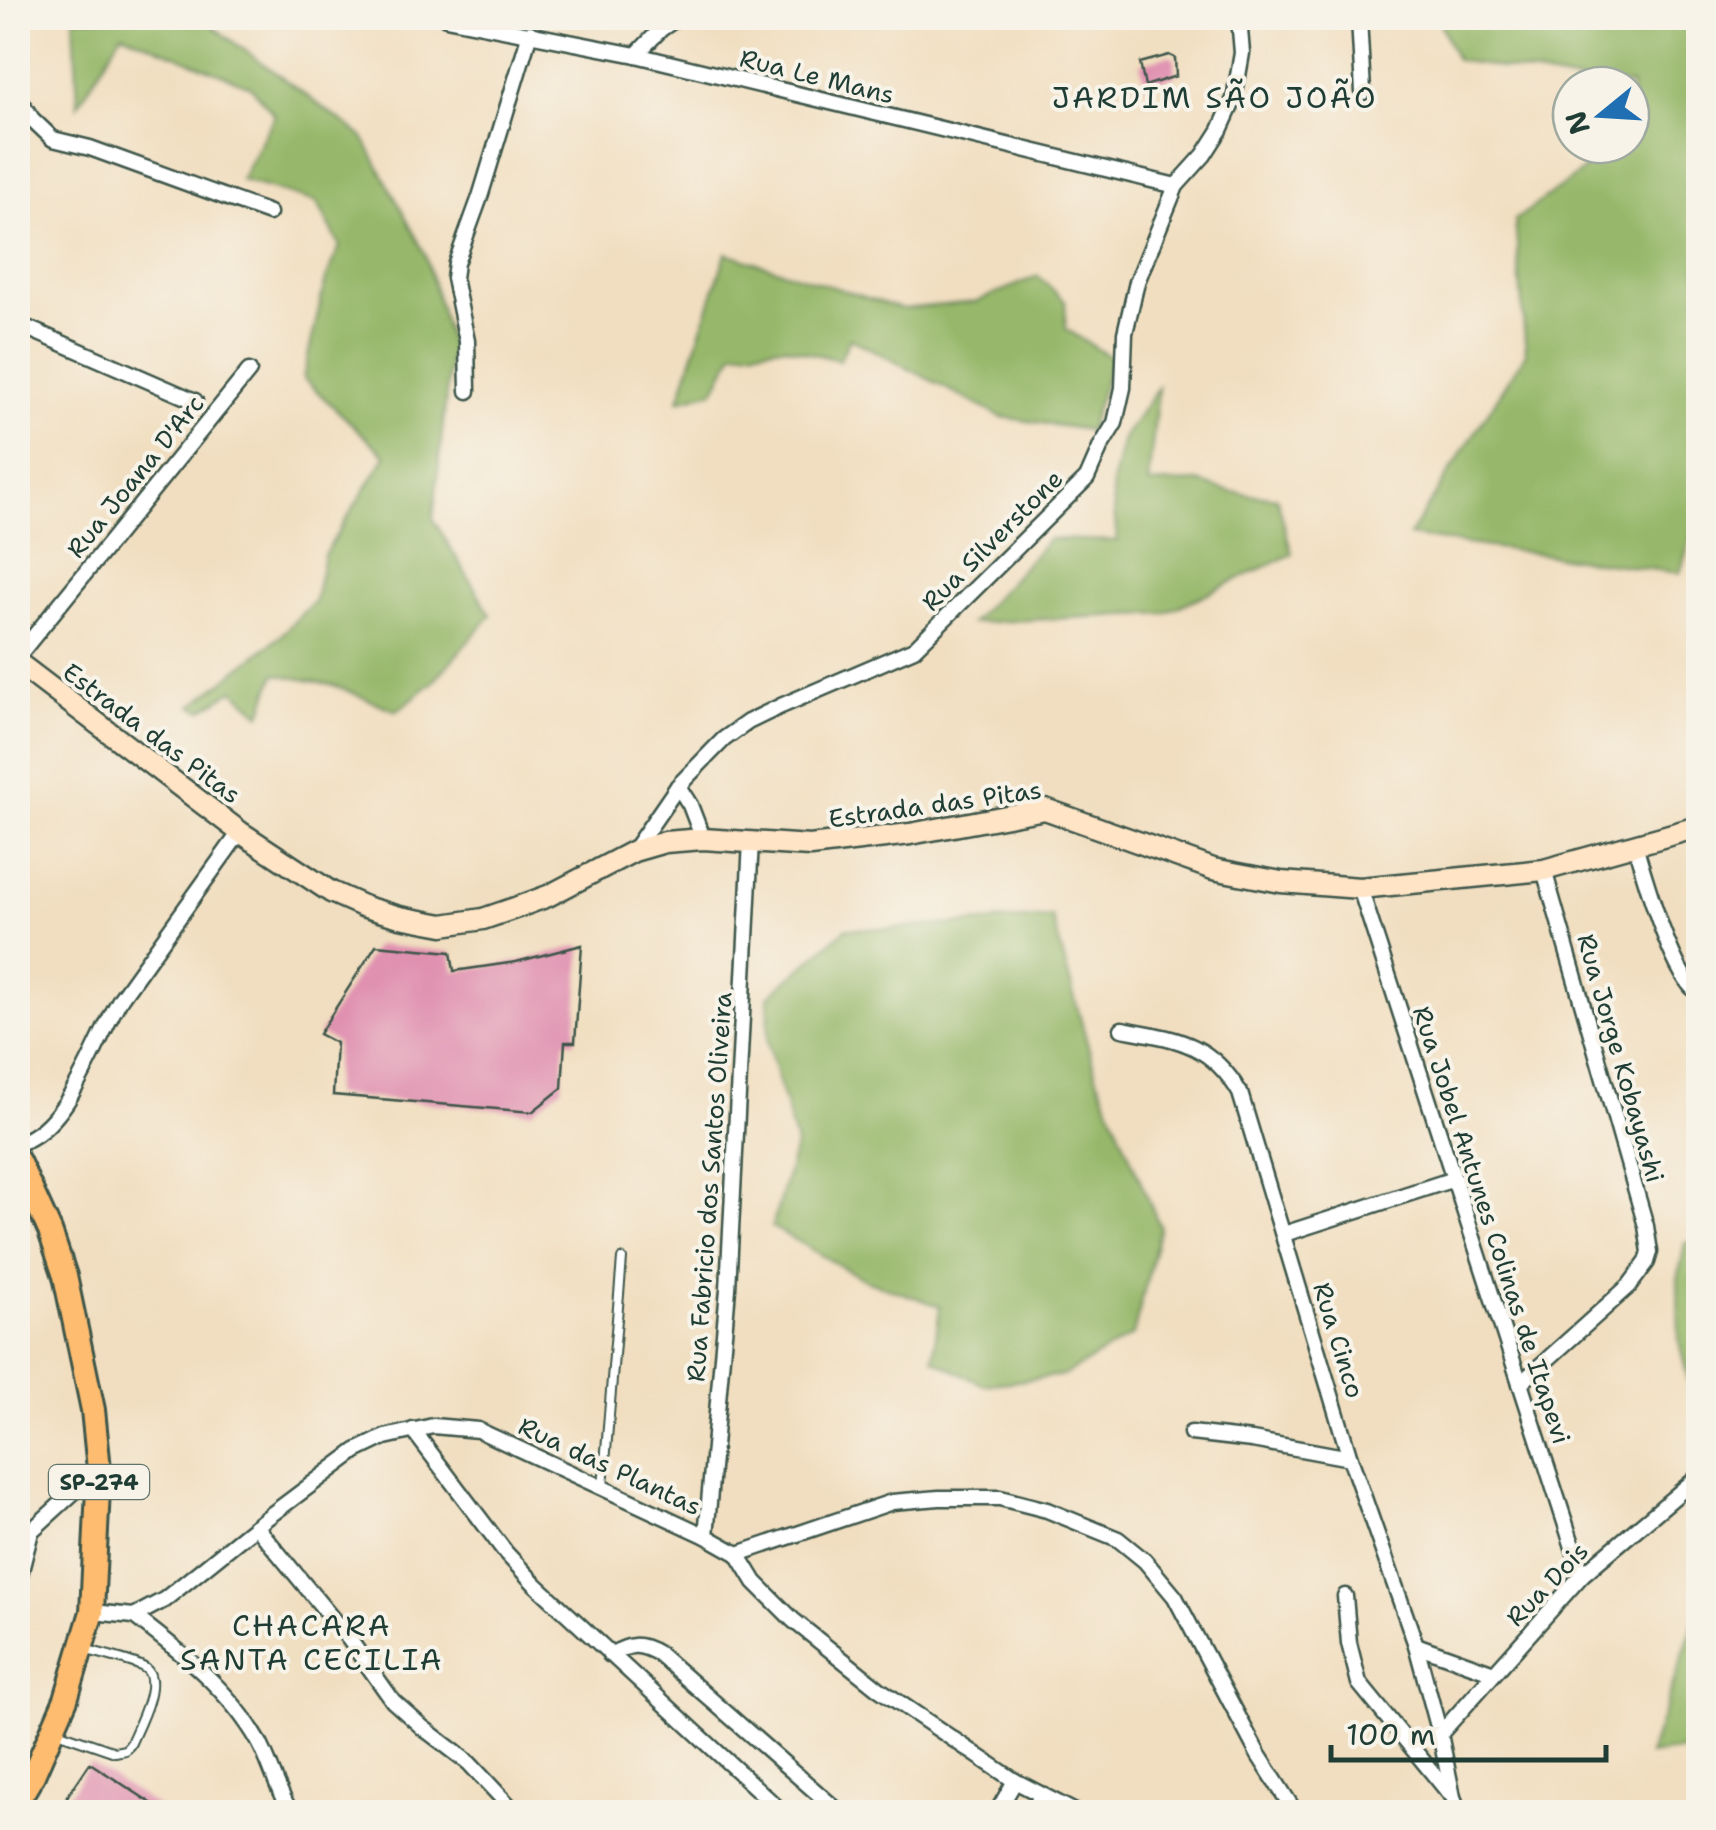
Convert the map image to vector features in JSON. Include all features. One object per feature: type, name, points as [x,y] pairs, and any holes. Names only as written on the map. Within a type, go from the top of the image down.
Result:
[{"type":"main road","name":"SP-274","points":[[18,1161],[50,1231],[65,1276],[94,1410],[99,1469],[92,1612],[66,1699],[18,1800]]},
{"type":"street","name":"Rua Le Mans","points":[[446,18],[636,55],[1176,186]]},
{"type":"street","points":[[636,55],[677,18]]},
{"type":"street","name":"Rua Silverstone","points":[[634,851],[678,786],[724,739],[748,722],[914,648],[1087,478],[1115,424],[1123,388],[1125,332],[1137,282],[1176,186],[1204,156],[1234,99],[1242,53],[1239,18]]},
{"type":"street","points":[[1359,18],[1363,92]]},
{"type":"street","points":[[468,391],[467,342],[454,278],[456,264],[530,32]]},
{"type":"street","points":[[18,98],[53,139],[90,148],[269,213]]},
{"type":"street","points":[[18,324],[196,401]]},
{"type":"street","name":"Rua Joana D'Arc","points":[[18,659],[249,371]]},
{"type":"street","name":"Estrada das Pitas","points":[[18,659],[240,832],[331,892],[400,917],[443,925],[483,919],[548,896],[634,851],[665,842],[704,839],[810,846],[910,834],[1045,809],[1212,869],[1281,882],[1360,888],[1544,870],[1698,827]]},
{"type":"street","points":[[678,786],[704,839]]},
{"type":"street","points":[[18,1143],[32,1139],[50,1125],[65,1106],[121,998],[240,832]]},
{"type":"street","name":"Rua Fabricio dos Santos Oliveira","points":[[706,1536],[730,1272],[750,842]]},
{"type":"street","points":[[1635,845],[1683,977],[1698,993]]},
{"type":"street","name":"Rua Jorge Kobayashi","points":[[1520,1384],[1629,1286],[1650,1252],[1646,1226],[1544,870]]},
{"type":"street","name":"Rua Jobel Antunes Colinas de Itapevi","points":[[1360,888],[1582,1575]]},
{"type":"street","name":"Rua Cinco","points":[[1122,1029],[1174,1039],[1209,1054],[1228,1072],[1240,1092],[1350,1458],[1416,1646],[1453,1797]]},
{"type":"street","points":[[1284,1234],[1454,1179]]},
{"type":"street","name":"Rua das Plantas","points":[[134,1616],[164,1600],[356,1451],[385,1436],[433,1426],[478,1430],[603,1486],[738,1554],[755,1582],[793,1620],[879,1689],[1015,1780],[1076,1812]]},
{"type":"street","points":[[413,1430],[506,1554],[782,1812]]},
{"type":"street","points":[[1192,1432],[1350,1458]]},
{"type":"street","points":[[18,1544],[99,1469]]},
{"type":"street","name":"Rua Dois","points":[[1440,1734],[1582,1575],[1698,1477]]},
{"type":"street","points":[[738,1554],[892,1502],[939,1498],[1000,1498],[1046,1510],[1118,1538],[1145,1561],[1175,1597],[1258,1754],[1295,1812]]},
{"type":"street","points":[[256,1526],[349,1639],[393,1702],[470,1762],[515,1812]]},
{"type":"street","points":[[18,1582],[32,1532]]},
{"type":"street","points":[[1345,1596],[1349,1643],[1359,1683],[1453,1797],[1459,1812]]},
{"type":"street","points":[[92,1612],[134,1616],[196,1664],[229,1699],[259,1742],[290,1812]]},
{"type":"street","points":[[610,1655],[627,1646],[646,1646],[659,1654],[839,1812]]},
{"type":"street","points":[[1416,1646],[1494,1672]]},
{"type":"street","points":[[998,1812],[1015,1780]]},
{"type":"street","points":[[1032,1812],[1042,1795]]},
{"type":"lane","points":[[603,1486],[622,1259]]},
{"type":"lane","points":[[53,1730],[115,1752],[125,1750],[152,1691],[151,1677],[145,1668],[81,1648]]},
{"type":"green space","points":[[74,18],[201,18],[363,137],[425,254],[451,348],[433,519],[491,615],[434,681],[397,711],[333,685],[275,674],[261,714],[234,690],[202,710],[192,706],[278,638],[315,600],[324,555],[386,456],[303,378],[326,279],[340,246],[317,202],[241,180],[275,115],[250,86],[122,33],[78,105]]},
{"type":"green space","points":[[1438,18],[1698,18],[1698,514],[1680,573],[1409,536],[1526,353],[1515,220],[1584,170],[1584,165],[1651,165],[1651,65],[1551,65],[1551,77],[1456,60]]},
{"type":"green space","points":[[726,253],[902,309],[976,302],[1038,276],[1065,301],[1066,329],[1112,358],[1089,430],[1001,417],[850,338],[839,360],[783,346],[734,352],[714,391],[679,400]]},
{"type":"green space","points":[[1158,388],[1148,484],[1198,482],[1231,492],[1277,498],[1292,554],[1165,613],[971,623],[1049,539],[1117,541],[1112,484],[1123,438]]},
{"type":"green space","points":[[1052,917],[1097,1078],[1160,1227],[1133,1335],[1064,1375],[984,1385],[933,1359],[940,1306],[865,1280],[772,1227],[796,1144],[768,1044],[769,996],[847,928],[887,929]]},
{"type":"green space","points":[[1698,1241],[1698,1405],[1693,1399],[1679,1341],[1678,1279],[1685,1243]]},
{"type":"green space","points":[[1698,1611],[1698,1748],[1649,1755]]},
{"type":"building","points":[[1169,55],[1175,58],[1176,76],[1145,86],[1140,63]]},
{"type":"building","points":[[376,945],[451,952],[454,971],[516,962],[582,945],[575,1042],[565,1042],[562,1088],[532,1112],[333,1095],[336,1043],[319,1034]]},
{"type":"building","points":[[90,1763],[165,1812],[57,1812]]},
{"type":"district","name":"JARDIM SÃO JOÃO","points":[[1215,97]]},
{"type":"district","name":"CHACARA SANTA CECILIA","points":[[312,1642]]}]
